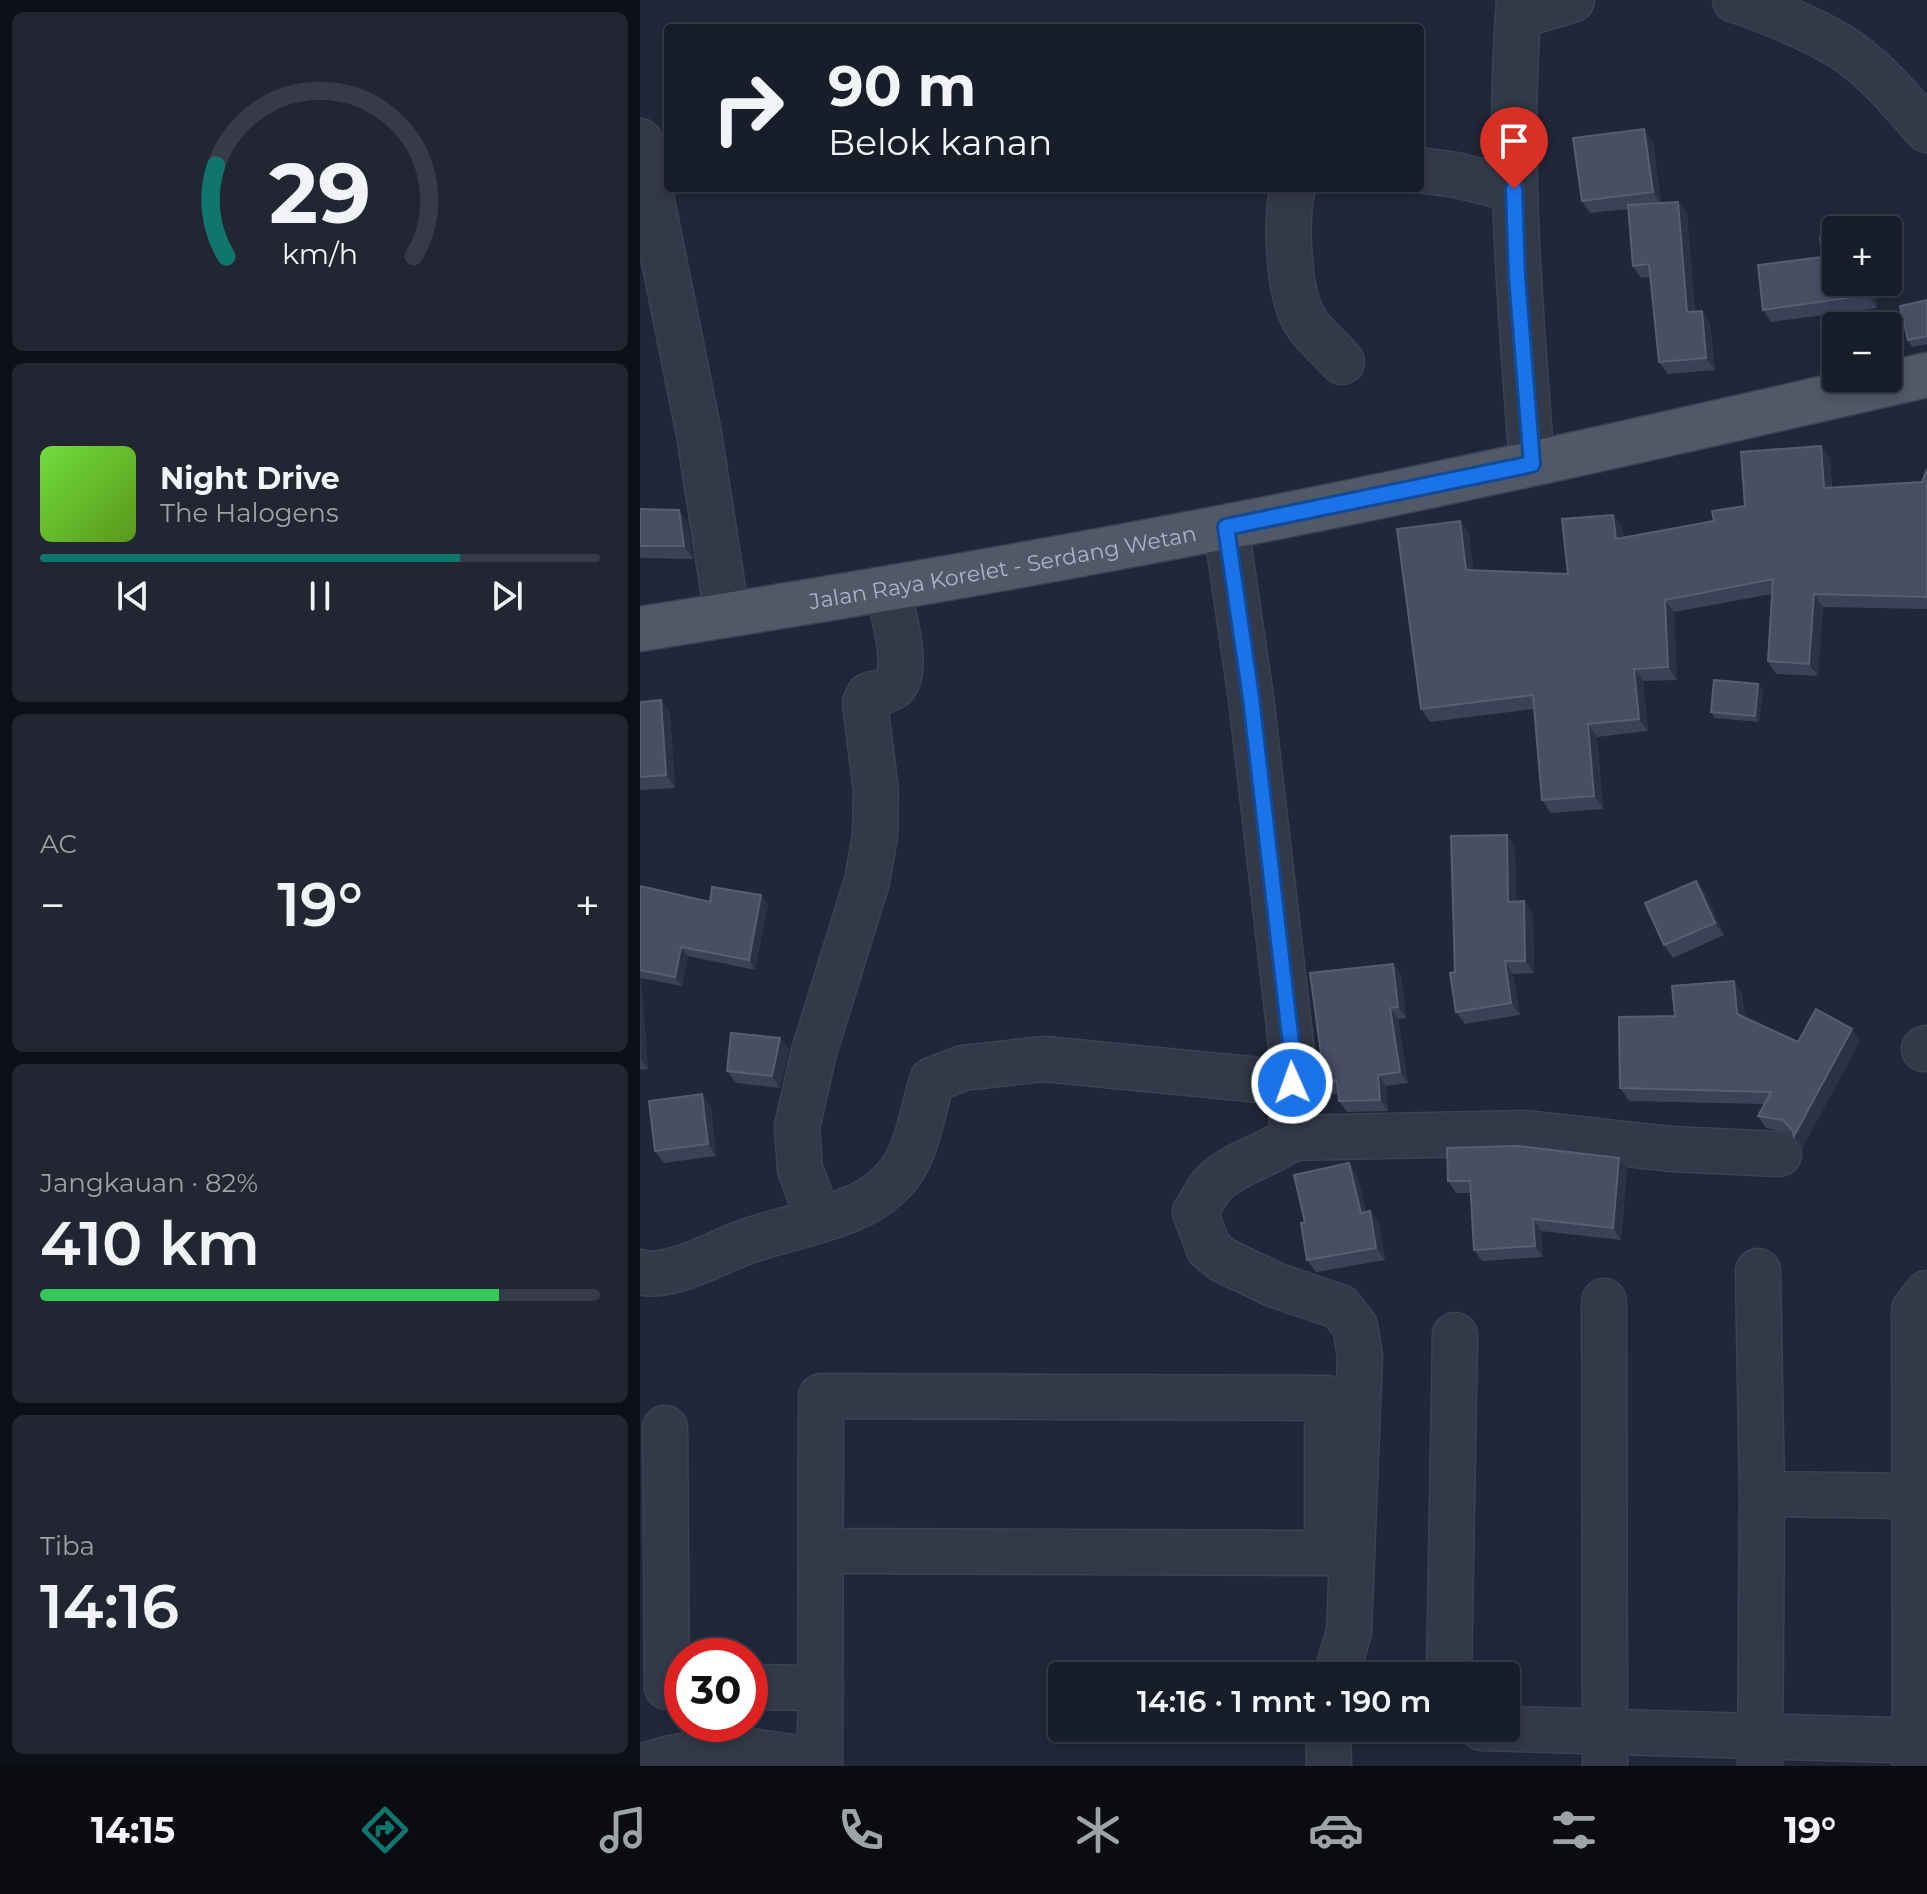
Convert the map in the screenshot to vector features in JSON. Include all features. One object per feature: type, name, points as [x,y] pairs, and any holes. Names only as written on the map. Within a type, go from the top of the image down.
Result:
[{"type":"main road","name":"Jalan Raya Korelet - Serdang Wetan","points":[[640,629],[888,589],[1226,527],[1532,464],[1927,375]]},
{"type":"street","points":[[1532,464],[1517,276],[1514,189],[1519,8],[1572,0]]},
{"type":"street","points":[[1735,0],[1852,54],[1927,130]]},
{"type":"street","points":[[640,141],[697,420],[727,615]]},
{"type":"street","points":[[1424,171],[1514,189]]},
{"type":"street","points":[[1292,192],[1288,235],[1297,300],[1304,319],[1342,362]]},
{"type":"street","points":[[1226,527],[1251,698],[1291,1044],[1292,1138]]},
{"type":"street","points":[[819,1220],[800,1169],[797,1127],[814,1052],[867,881],[875,836],[876,791],[865,703],[869,695],[892,687],[899,678],[902,664],[888,589]]},
{"type":"street","points":[[640,1272],[670,1270],[749,1240],[819,1220],[863,1203],[892,1182],[908,1161],[932,1080],[963,1068],[1044,1059],[1292,1083]]},
{"type":"street","points":[[1340,1662],[1349,1632],[1360,1356],[1355,1326],[1340,1307],[1275,1285],[1223,1260],[1209,1249],[1195,1212],[1213,1183],[1248,1160],[1273,1152],[1292,1138],[1526,1133],[1671,1149],[1779,1154]]},
{"type":"street","points":[[1758,1271],[1762,1494],[1760,1751]]},
{"type":"street","points":[[1520,1734],[1606,1749],[1919,1749],[1920,1584],[1915,1496],[1914,1310],[1927,1293]]},
{"type":"street","points":[[1604,1301],[1606,1749]]},
{"type":"street","points":[[1449,1662],[1455,1335]]},
{"type":"street","points":[[659,1764],[728,1748],[820,1764],[821,1396],[1327,1398],[1327,1553],[821,1551]]},
{"type":"street","points":[[663,1689],[665,1428]]},
{"type":"street","points":[[1762,1494],[1915,1496]]},
{"type":"street","points":[[768,1687],[821,1688]]},
{"type":"street","points":[[1328,1742],[1329,1766]]},
{"type":"building","points":[[1644,129],[1653,192],[1582,201],[1573,138]]},
{"type":"building","points":[[1678,202],[1687,312],[1702,311],[1706,358],[1659,362],[1649,264],[1633,266],[1628,205]]},
{"type":"building","points":[[1822,257],[1822,296],[1861,296],[1763,310],[1758,265]]},
{"type":"building","points":[[1927,300],[1927,336],[1908,340],[1900,306]]},
{"type":"building","points":[[1821,446],[1824,488],[1922,482],[1927,469],[1927,597],[1814,594],[1809,664],[1768,661],[1773,579],[1665,600],[1668,667],[1634,669],[1639,719],[1588,724],[1594,796],[1542,800],[1533,695],[1421,709],[1397,529],[1460,521],[1466,570],[1568,574],[1562,519],[1613,515],[1616,539],[1714,521],[1712,511],[1745,506],[1741,452]]},
{"type":"building","points":[[640,509],[679,510],[684,546],[640,546]]},
{"type":"building","points":[[1714,680],[1758,684],[1755,716],[1711,712]]},
{"type":"building","points":[[661,700],[666,775],[640,777],[640,702]]},
{"type":"building","points":[[1507,835],[1508,902],[1524,901],[1525,961],[1505,961],[1511,1003],[1456,1012],[1450,973],[1455,972],[1451,836]]},
{"type":"building","points":[[1696,881],[1715,923],[1664,945],[1645,903]]},
{"type":"building","points":[[640,886],[710,902],[712,887],[761,895],[749,960],[681,947],[675,977],[640,970]]},
{"type":"building","points":[[1393,964],[1398,1007],[1390,1008],[1400,1072],[1378,1075],[1380,1100],[1339,1101],[1337,1081],[1325,1083],[1310,973]]},
{"type":"building","points":[[1734,981],[1737,1014],[1798,1042],[1816,1009],[1852,1029],[1794,1136],[1783,1120],[1758,1116],[1771,1092],[1620,1088],[1619,1017],[1675,1016],[1672,986]]},
{"type":"building","points":[[731,1033],[780,1038],[772,1076],[727,1071]]},
{"type":"building","points":[[702,1094],[708,1144],[655,1151],[649,1101]]},
{"type":"building","points":[[1517,1146],[1619,1158],[1613,1228],[1533,1219],[1535,1246],[1474,1250],[1470,1181],[1448,1181],[1447,1148]]},
{"type":"building","points":[[1349,1163],[1361,1213],[1370,1211],[1376,1248],[1307,1260],[1301,1223],[1305,1222],[1294,1175]]},
{"type":"route","points":[[1292,1083],[1291,1044],[1251,698],[1226,527],[1532,464],[1517,276],[1514,189]]}]
